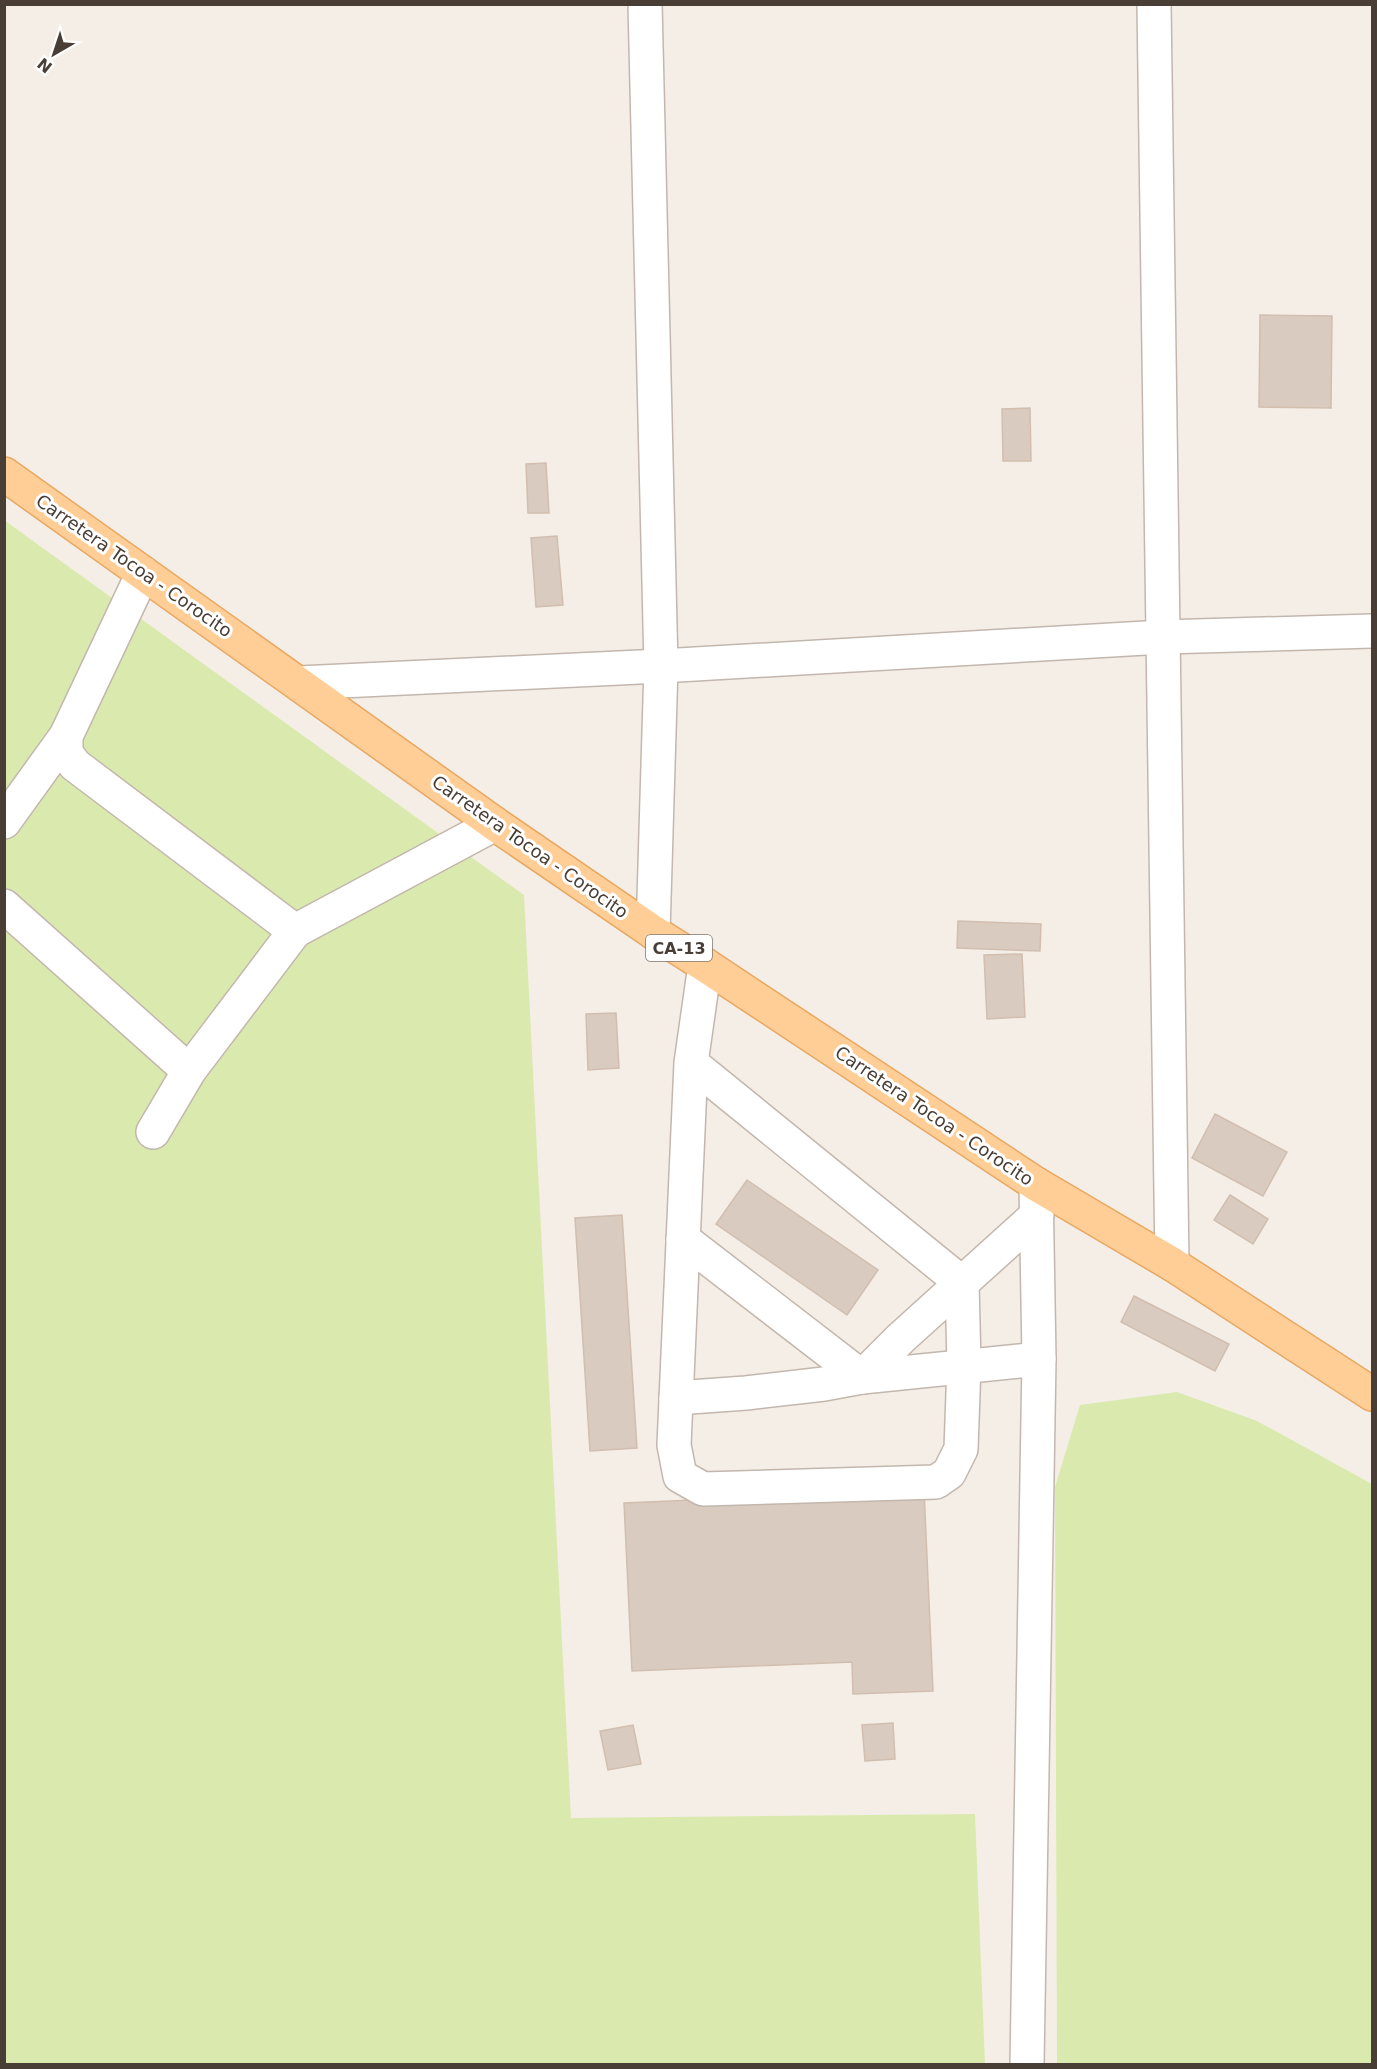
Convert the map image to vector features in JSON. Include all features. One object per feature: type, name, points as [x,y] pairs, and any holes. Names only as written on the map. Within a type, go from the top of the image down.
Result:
[{"type":"main road","name":"Carretera Tocoa - Corocito","points":[[4,474],[495,824],[653,933],[705,965],[1036,1200],[1172,1264],[1372,1394]]},
{"type":"street","points":[[645,4],[661,666],[653,933]]},
{"type":"street","points":[[1154,4],[1172,1264]]},
{"type":"street","points":[[4,822],[66,736],[143,573]]},
{"type":"street","points":[[299,683],[661,666],[1163,638],[1372,631]]},
{"type":"street","points":[[66,736],[66,753],[75,765],[295,931]]},
{"type":"street","points":[[153,1132],[189,1071],[295,931],[495,824]]},
{"type":"street","points":[[4,906],[189,1071]]},
{"type":"street","points":[[691,1063],[962,1283],[964,1365],[961,1449],[949,1473],[936,1482],[703,1489],[680,1476],[674,1445],[691,1063],[705,965]]},
{"type":"street","points":[[862,1377],[962,1283],[1036,1200]]},
{"type":"street","points":[[1027,2064],[1039,1359],[1036,1200]]},
{"type":"street","points":[[683,1239],[862,1377]]},
{"type":"street","points":[[676,1398],[746,1393],[964,1365],[1039,1359]]},
{"type":"green space","points":[[4,520],[524,895],[571,1818],[975,1814],[985,2064],[5,2064]]},
{"type":"green space","points":[[1177,1392],[1257,1421],[1372,1484],[1372,2064],[1057,2064],[1055,1487],[1080,1405]]},
{"type":"building","points":[[1260,315],[1332,316],[1331,408],[1259,407]]},
{"type":"building","points":[[1030,408],[1031,461],[1003,461],[1002,409]]},
{"type":"building","points":[[546,463],[549,513],[528,513],[526,464]]},
{"type":"building","points":[[557,536],[563,605],[536,607],[531,538]]},
{"type":"building","points":[[958,921],[1041,924],[1040,951],[957,948]]},
{"type":"building","points":[[1022,954],[1025,1017],[987,1019],[984,955]]},
{"type":"building","points":[[616,1013],[619,1068],[588,1070],[586,1014]]},
{"type":"building","points":[[1215,1114],[1287,1152],[1263,1196],[1192,1158]]},
{"type":"building","points":[[747,1180],[878,1270],[847,1315],[716,1224]]},
{"type":"building","points":[[1230,1195],[1268,1219],[1253,1244],[1214,1220]]},
{"type":"building","points":[[622,1215],[637,1448],[590,1451],[575,1218]]},
{"type":"building","points":[[1134,1296],[1229,1344],[1215,1371],[1121,1322]]},
{"type":"building","points":[[924,1490],[933,1691],[853,1694],[852,1662],[632,1671],[624,1503]]},
{"type":"building","points":[[893,1723],[895,1759],[865,1761],[862,1725]]},
{"type":"building","points":[[633,1725],[641,1764],[608,1770],[600,1731]]}]
